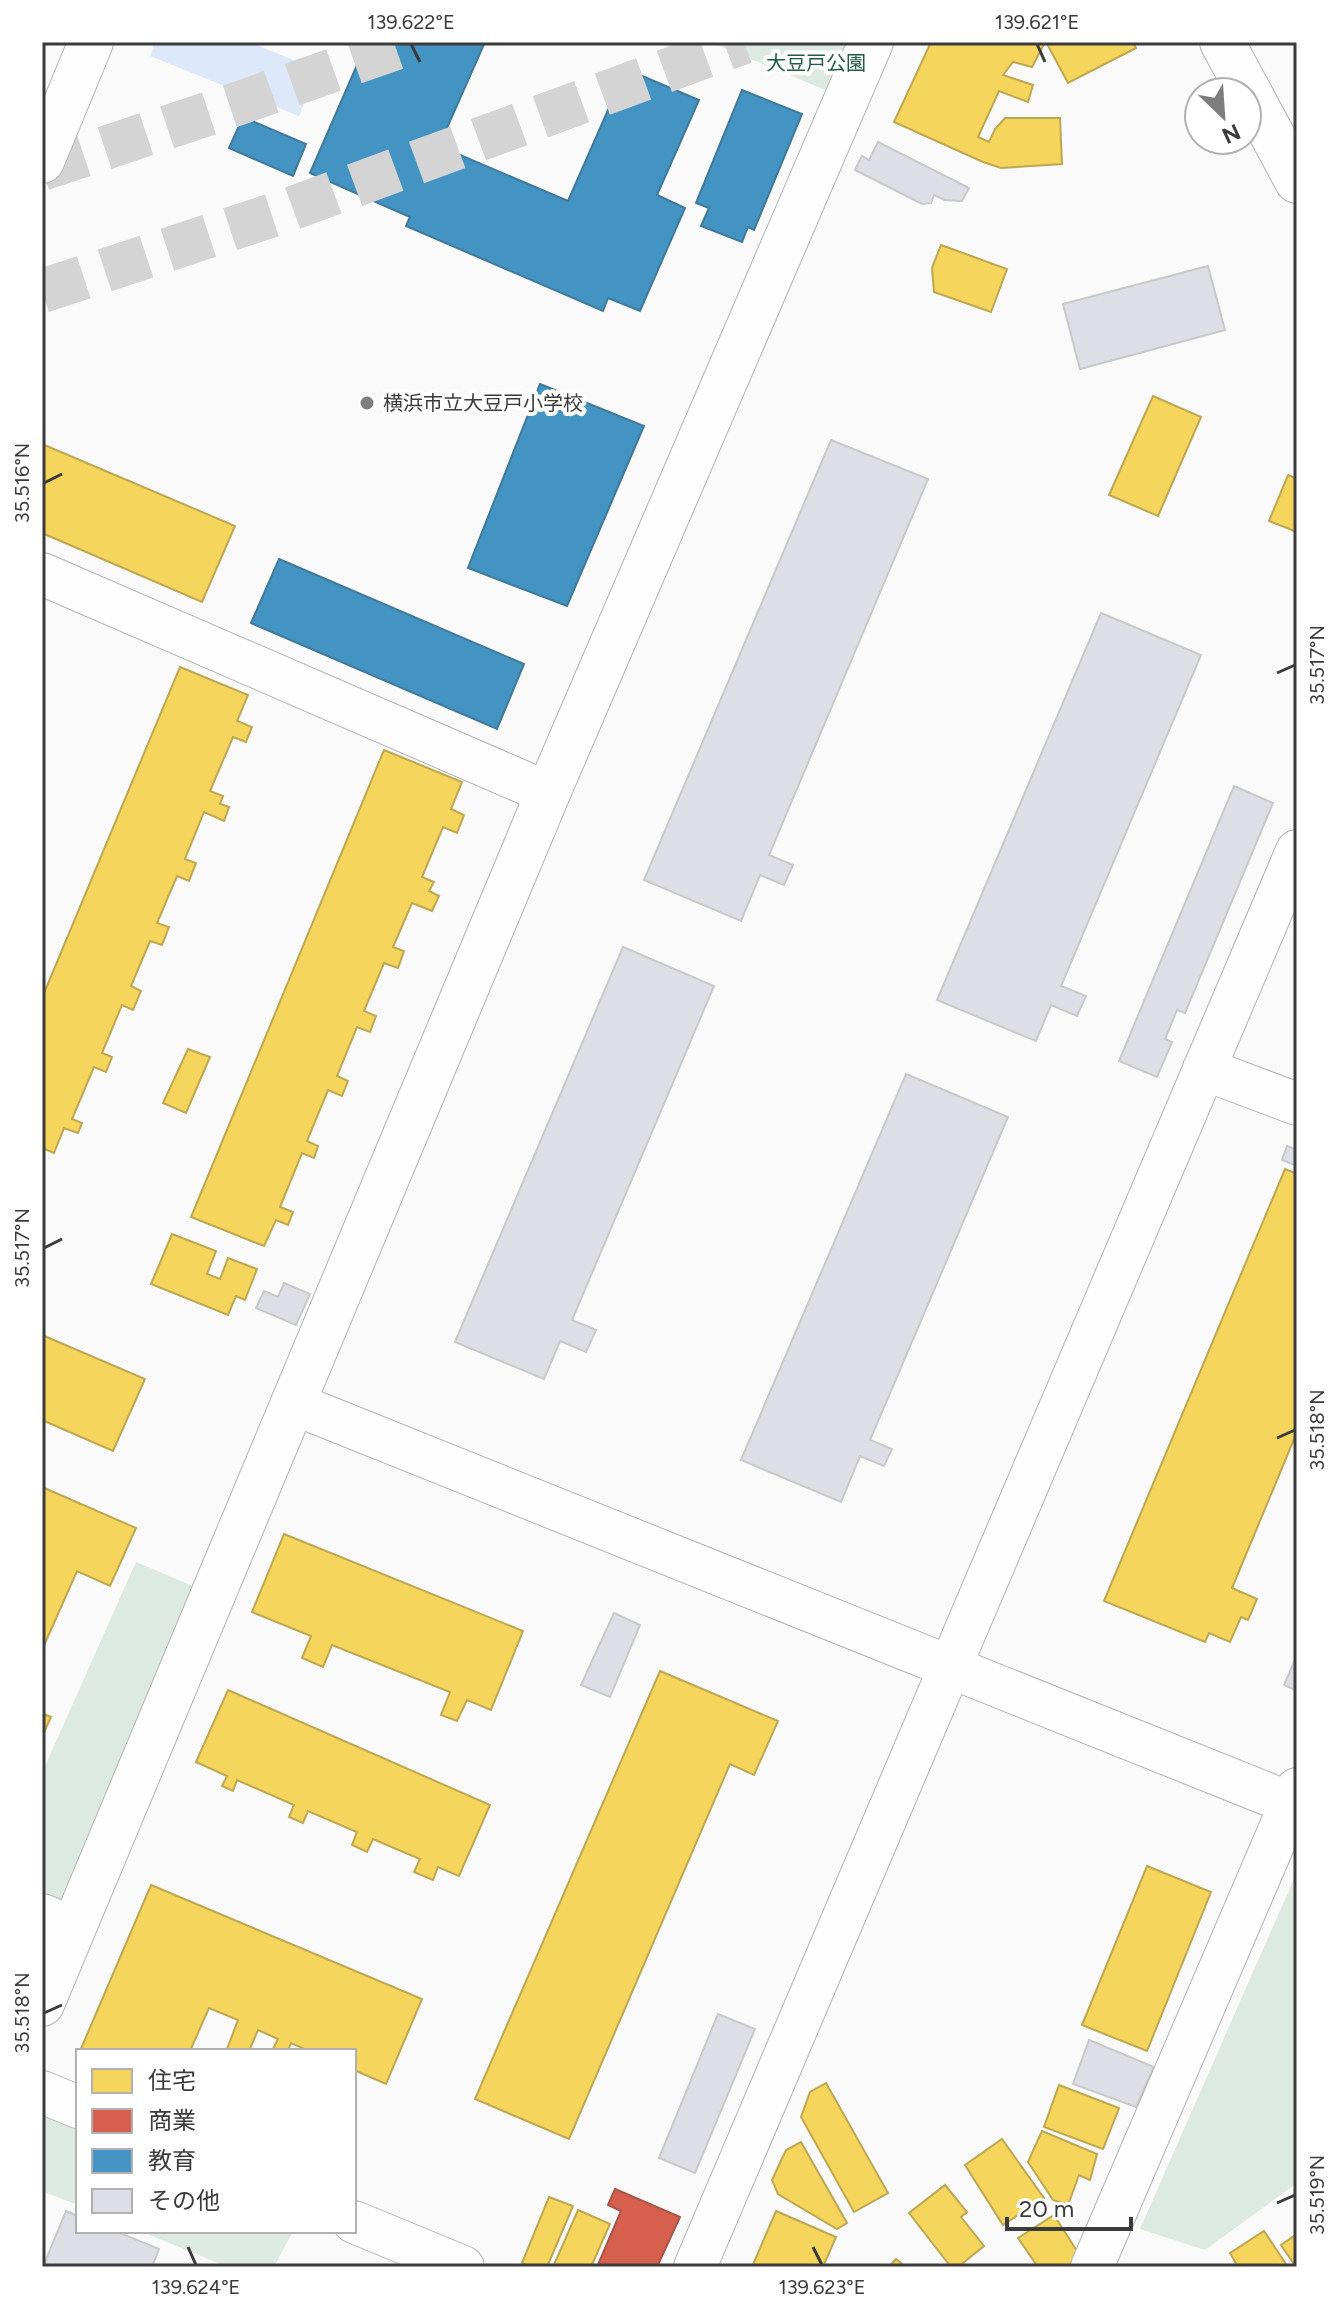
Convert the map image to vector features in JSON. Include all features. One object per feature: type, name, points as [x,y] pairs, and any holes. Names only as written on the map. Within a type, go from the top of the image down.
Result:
[{"type":"street","points":[[42,161],[91,42]]},
{"type":"street","points":[[42,2004],[58,1921],[292,1403],[548,793],[871,42]]},
{"type":"street","points":[[1222,42],[1297,181]]},
{"type":"street","points":[[42,574],[548,793]]},
{"type":"street","points":[[695,2267],[1297,851]]},
{"type":"street","points":[[1204,1069],[1297,1104]]},
{"type":"street","points":[[292,1403],[950,1667],[1295,1799],[1092,2267]]},
{"type":"street","points":[[42,2092],[76,2106]]},
{"type":"street","points":[[356,2223],[463,2267]]},
{"type":"green space","name":"大豆戸公園","points":[[710,42],[847,42],[828,91]]},
{"type":"green space","points":[[136,1562],[193,1586],[66,1900],[53,1905],[42,1900],[42,1773]]},
{"type":"green space","points":[[1297,1872],[1297,2183],[1205,2250],[1140,2229]]},
{"type":"green space","points":[[42,2107],[76,2121],[76,2204],[42,2191]]},
{"type":"green space","points":[[145,2233],[292,2233],[274,2267],[228,2267]]},
{"type":"water","points":[[155,42],[249,42],[318,70],[299,116],[150,56]]},
{"type":"building: 住宅","points":[[931,42],[1044,44],[1032,67],[1013,62],[1003,75],[1033,85],[1028,102],[999,91],[978,137],[989,142],[1005,118],[1060,118],[1062,164],[1001,168],[894,122]]},
{"type":"building: 住宅","points":[[1046,42],[1133,42],[1136,48],[1068,83]]},
{"type":"building: 住宅","points":[[941,245],[1007,269],[991,312],[934,292],[932,268]]},
{"type":"building: 住宅","points":[[1153,396],[1201,417],[1158,516],[1109,495]]},
{"type":"building: 住宅","points":[[42,444],[235,526],[202,602],[42,533]]},
{"type":"building: 住宅","points":[[1288,475],[1297,479],[1297,532],[1269,521]]},
{"type":"building: 住宅","points":[[180,667],[248,695],[237,721],[252,727],[246,742],[233,737],[210,791],[223,796],[220,804],[229,807],[224,821],[204,812],[185,859],[196,863],[189,881],[177,876],[157,923],[169,927],[162,945],[150,941],[131,986],[141,991],[133,1010],[122,1005],[102,1053],[112,1057],[106,1072],[94,1067],[72,1119],[82,1123],[78,1133],[64,1128],[54,1153],[42,1148],[42,998]]},
{"type":"building: 住宅","points":[[384,750],[462,782],[451,809],[464,815],[457,833],[443,827],[422,877],[434,882],[429,891],[439,896],[432,911],[412,903],[393,947],[404,951],[398,968],[384,963],[364,1011],[376,1016],[370,1032],[357,1027],[337,1076],[348,1081],[342,1096],[328,1090],[307,1141],[318,1146],[314,1158],[302,1153],[280,1207],[293,1212],[288,1225],[276,1220],[264,1246],[191,1217]]},
{"type":"building: 住宅","points":[[188,1049],[210,1057],[186,1113],[163,1103]]},
{"type":"building: 住宅","points":[[1285,1169],[1297,1174],[1297,1432],[1232,1588],[1257,1599],[1248,1620],[1241,1617],[1230,1642],[1209,1633],[1205,1642],[1104,1601]]},
{"type":"building: 住宅","points":[[172,1234],[216,1251],[207,1274],[220,1279],[228,1258],[257,1269],[245,1300],[236,1296],[228,1315],[151,1284]]},
{"type":"building: 住宅","points":[[42,1335],[145,1379],[113,1451],[42,1420]]},
{"type":"building: 住宅","points":[[42,1487],[136,1528],[110,1586],[77,1571],[42,1650]]},
{"type":"building: 住宅","points":[[284,1534],[523,1631],[491,1710],[467,1700],[457,1721],[441,1715],[450,1692],[332,1645],[323,1667],[302,1658],[311,1636],[252,1612]]},
{"type":"building: 住宅","points":[[660,1671],[778,1721],[754,1775],[730,1764],[569,2139],[475,2099]]},
{"type":"building: 住宅","points":[[228,1690],[490,1805],[459,1876],[438,1867],[433,1880],[414,1872],[420,1859],[373,1839],[367,1852],[352,1845],[357,1832],[308,1811],[303,1823],[289,1817],[294,1805],[237,1780],[233,1791],[222,1786],[227,1776],[196,1762]]},
{"type":"building: 住宅","points":[[42,1713],[51,1717],[42,1737]]},
{"type":"building: 住宅","points":[[1147,1866],[1211,1892],[1147,2051],[1082,2025]]},
{"type":"building: 住宅","points":[[151,1885],[422,1999],[386,2084],[356,2071],[356,2049],[304,2049],[291,2043],[289,2049],[273,2049],[278,2039],[258,2030],[250,2049],[227,2049],[238,2020],[209,2008],[191,2049],[81,2049]]},
{"type":"building: 住宅","points":[[826,2083],[888,2193],[854,2212],[801,2117],[810,2092]]},
{"type":"building: 住宅","points":[[1059,2085],[1119,2108],[1103,2149],[1044,2127]]},
{"type":"building: 住宅","points":[[1042,2131],[1097,2154],[1090,2180],[1079,2175],[1068,2205],[1053,2200],[1028,2162]]},
{"type":"building: 住宅","points":[[1002,2139],[1044,2198],[1003,2225],[965,2165]]},
{"type":"building: 住宅","points":[[801,2142],[847,2223],[837,2229],[778,2194],[772,2180],[786,2150]]},
{"type":"building: 住宅","points":[[945,2185],[967,2212],[961,2217],[984,2246],[958,2267],[951,2267],[909,2213]]},
{"type":"building: 住宅","points":[[549,2197],[573,2206],[547,2267],[531,2267],[522,2263]]},
{"type":"building: 住宅","points":[[578,2210],[610,2224],[591,2267],[553,2267]]},
{"type":"building: 住宅","points":[[776,2211],[836,2237],[823,2267],[752,2267]]},
{"type":"building: 住宅","points":[[1054,2215],[1084,2262],[1078,2267],[1038,2267],[1018,2238]]},
{"type":"building: 住宅","points":[[1264,2231],[1288,2267],[1238,2267],[1230,2253]]},
{"type":"building: 住宅","points":[[1297,2234],[1297,2267],[1296,2267],[1281,2245]]},
{"type":"building: 住宅","points":[[896,2259],[906,2267],[889,2267]]},
{"type":"building: 商業","points":[[615,2189],[680,2217],[657,2267],[597,2267],[621,2211],[608,2205]]},
{"type":"building: 教育","points":[[367,42],[485,42],[439,146],[568,201],[626,69],[699,100],[657,195],[685,208],[640,311],[608,298],[603,311],[406,226],[410,217],[310,173]]},
{"type":"building: 教育","points":[[742,90],[802,114],[754,230],[748,227],[742,242],[701,226],[709,208],[696,203]]},
{"type":"building: 教育","points":[[243,117],[306,144],[293,176],[229,148]]},
{"type":"building: 教育","points":[[540,384],[644,426],[567,606],[468,568]]},
{"type":"building: 教育","points":[[279,559],[524,664],[497,729],[251,623]]},
{"type":"building: その他","points":[[878,142],[969,188],[962,201],[945,200],[934,195],[931,203],[922,204],[855,170],[862,156],[869,160]]},
{"type":"building: その他","points":[[1208,266],[1225,330],[1080,369],[1063,304]]},
{"type":"building: その他","points":[[831,440],[928,479],[769,855],[793,865],[784,885],[760,875],[741,921],[644,880]]},
{"type":"building: その他","points":[[1101,613],[1201,655],[1061,986],[1086,996],[1077,1016],[1051,1005],[1036,1041],[937,1000]]},
{"type":"building: その他","points":[[1234,786],[1273,803],[1185,1013],[1177,1010],[1165,1039],[1172,1042],[1157,1077],[1119,1061]]},
{"type":"building: その他","points":[[623,947],[714,986],[572,1320],[596,1330],[586,1352],[560,1341],[544,1379],[455,1342]]},
{"type":"building: その他","points":[[906,1074],[1008,1117],[870,1440],[892,1449],[884,1466],[860,1456],[841,1502],[741,1460]]},
{"type":"building: その他","points":[[1287,1146],[1297,1150],[1297,1166],[1282,1160]]},
{"type":"building: その他","points":[[284,1283],[310,1294],[296,1325],[256,1308],[264,1291],[278,1297]]},
{"type":"building: その他","points":[[614,1613],[640,1625],[610,1697],[581,1685]]},
{"type":"building: その他","points":[[1297,1655],[1297,1691],[1284,1685]]},
{"type":"building: その他","points":[[718,2014],[755,2029],[695,2173],[659,2158]]},
{"type":"building: その他","points":[[1089,2040],[1154,2067],[1136,2107],[1073,2084]]},
{"type":"building: その他","points":[[66,2211],[76,2215],[76,2233],[120,2233],[159,2249],[152,2267],[43,2267]]},
{"type":"tunnel","points":[[42,169],[413,42]]},
{"type":"tunnel","points":[[42,291],[282,212],[744,42]]},
{"type":"place","name":"横浜市立大豆戸小学校","points":[[367,403]]}]
